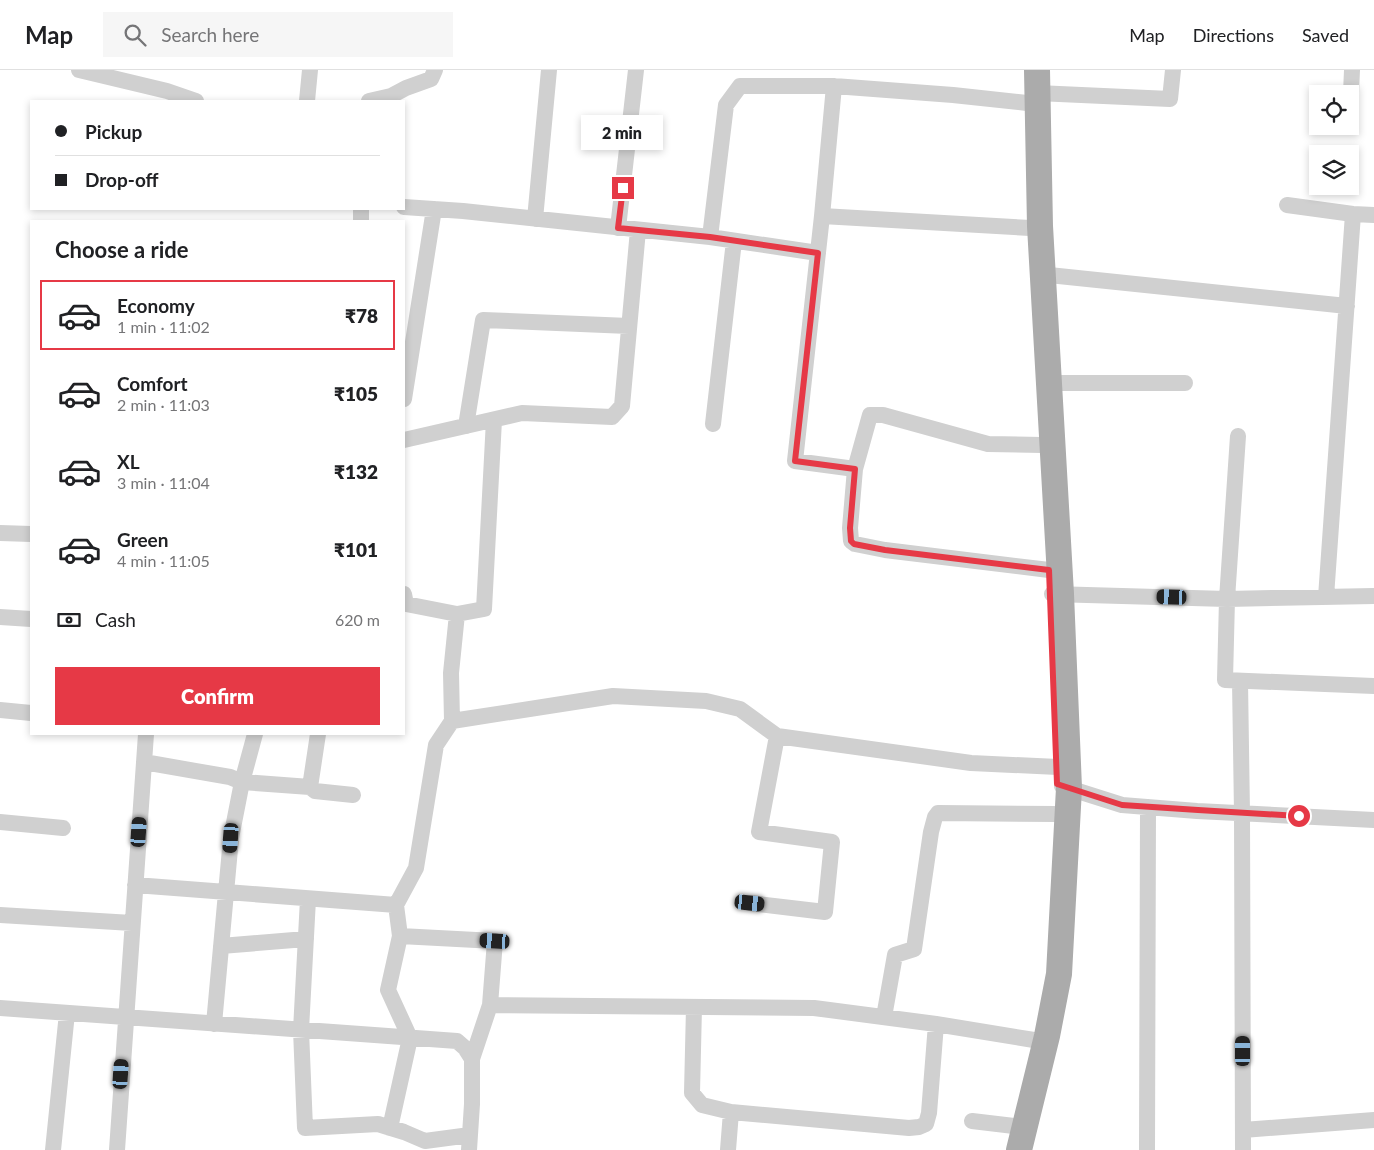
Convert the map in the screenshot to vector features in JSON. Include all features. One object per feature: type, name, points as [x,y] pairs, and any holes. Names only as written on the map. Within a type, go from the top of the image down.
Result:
[{"type":"main road","points":[[1032,84],[1030,228],[1042,445],[1053,586]]},
{"type":"main road","points":[[1014,1142],[1047,1036],[1059,974],[1061,780],[1053,586],[1049,383],[1032,84]]},
{"type":"main road","points":[[1014,1142],[1042,991],[1049,924],[1056,814],[1061,780]]},
{"type":"street","points":[[81,70],[167,91],[193,100]]},
{"type":"street","points":[[307,100],[310,70]]},
{"type":"street","points":[[373,100],[391,96],[406,88],[432,79],[435,70]]},
{"type":"street","points":[[535,219],[549,70]]},
{"type":"street","points":[[618,228],[636,70]]},
{"type":"street","points":[[710,237],[726,105],[740,86],[834,86],[953,95],[1032,84],[1170,99],[1172,70]]},
{"type":"street","points":[[1351,85],[1352,70]]},
{"type":"street","points":[[834,86],[822,216],[795,461],[855,469]]},
{"type":"street","points":[[1287,205],[1374,215]]},
{"type":"street","points":[[405,207],[710,237],[818,253]]},
{"type":"street","points":[[405,393],[434,209]]},
{"type":"street","points":[[1326,597],[1353,214]]},
{"type":"street","points":[[822,216],[1030,228]]},
{"type":"street","points":[[405,440],[522,413],[612,417],[622,406],[638,230]]},
{"type":"street","points":[[713,424],[734,241]]},
{"type":"street","points":[[1048,275],[1346,306]]},
{"type":"street","points":[[466,426],[484,320],[629,326]]},
{"type":"street","points":[[1049,383],[1185,384]]},
{"type":"street","points":[[1042,445],[988,444],[883,415],[870,415],[855,469],[850,528],[851,541],[854,544],[1053,586],[1227,599],[1374,596]]},
{"type":"street","points":[[405,604],[457,614],[484,609],[494,420]]},
{"type":"street","points":[[1238,436],[1227,599],[1225,680],[1374,686]]},
{"type":"street","points":[[0,533],[30,534]]},
{"type":"street","points":[[390,1128],[410,1038],[388,990],[400,936],[396,906],[416,868],[436,745],[452,721],[451,673],[457,614]]},
{"type":"street","points":[[0,617],[30,619]]},
{"type":"street","points":[[1240,681],[1243,1150]]},
{"type":"street","points":[[452,721],[613,696],[706,701],[740,709],[777,736],[970,763],[1061,780],[1122,805],[1374,820]]},
{"type":"street","points":[[0,710],[30,713]]},
{"type":"street","points":[[116,1150],[146,735]]},
{"type":"street","points":[[214,1024],[231,838],[242,782],[255,735]]},
{"type":"street","points":[[310,787],[318,735]]},
{"type":"street","points":[[750,903],[825,912],[832,842],[759,832],[777,736]]},
{"type":"street","points":[[144,762],[230,777],[242,782],[310,787],[315,790],[353,795]]},
{"type":"street","points":[[1147,1150],[1148,807]]},
{"type":"street","points":[[884,1017],[896,954],[914,949],[934,817],[938,813],[957,812],[1056,814]]},
{"type":"street","points":[[0,822],[63,828]]},
{"type":"street","points":[[135,886],[396,906]]},
{"type":"street","points":[[308,899],[301,1030],[305,1128],[378,1124],[425,1141],[470,1143],[472,1059],[490,1005],[495,941],[400,936]]},
{"type":"street","points":[[0,915],[132,923]]},
{"type":"street","points":[[221,946],[306,939]]},
{"type":"street","points":[[490,1005],[814,1008],[936,1024],[1034,1040]]},
{"type":"street","points":[[694,1007],[692,1093],[702,1105],[731,1112],[909,1128],[926,1124],[929,1112],[936,1024]]},
{"type":"street","points":[[0,1008],[457,1041],[465,1048],[472,1059]]},
{"type":"street","points":[[52,1150],[67,1013]]},
{"type":"street","points":[[728,1150],[731,1112]]},
{"type":"street","points":[[1243,1130],[1374,1120]]},
{"type":"street","points":[[972,1121],[1014,1142]]},
{"type":"route","points":[[623,188],[618,228],[710,237],[818,253],[795,461],[855,469],[850,528],[851,541],[854,544],[885,550],[1049,570],[1058,767],[1057,784],[1122,805],[1299,816]]}]
